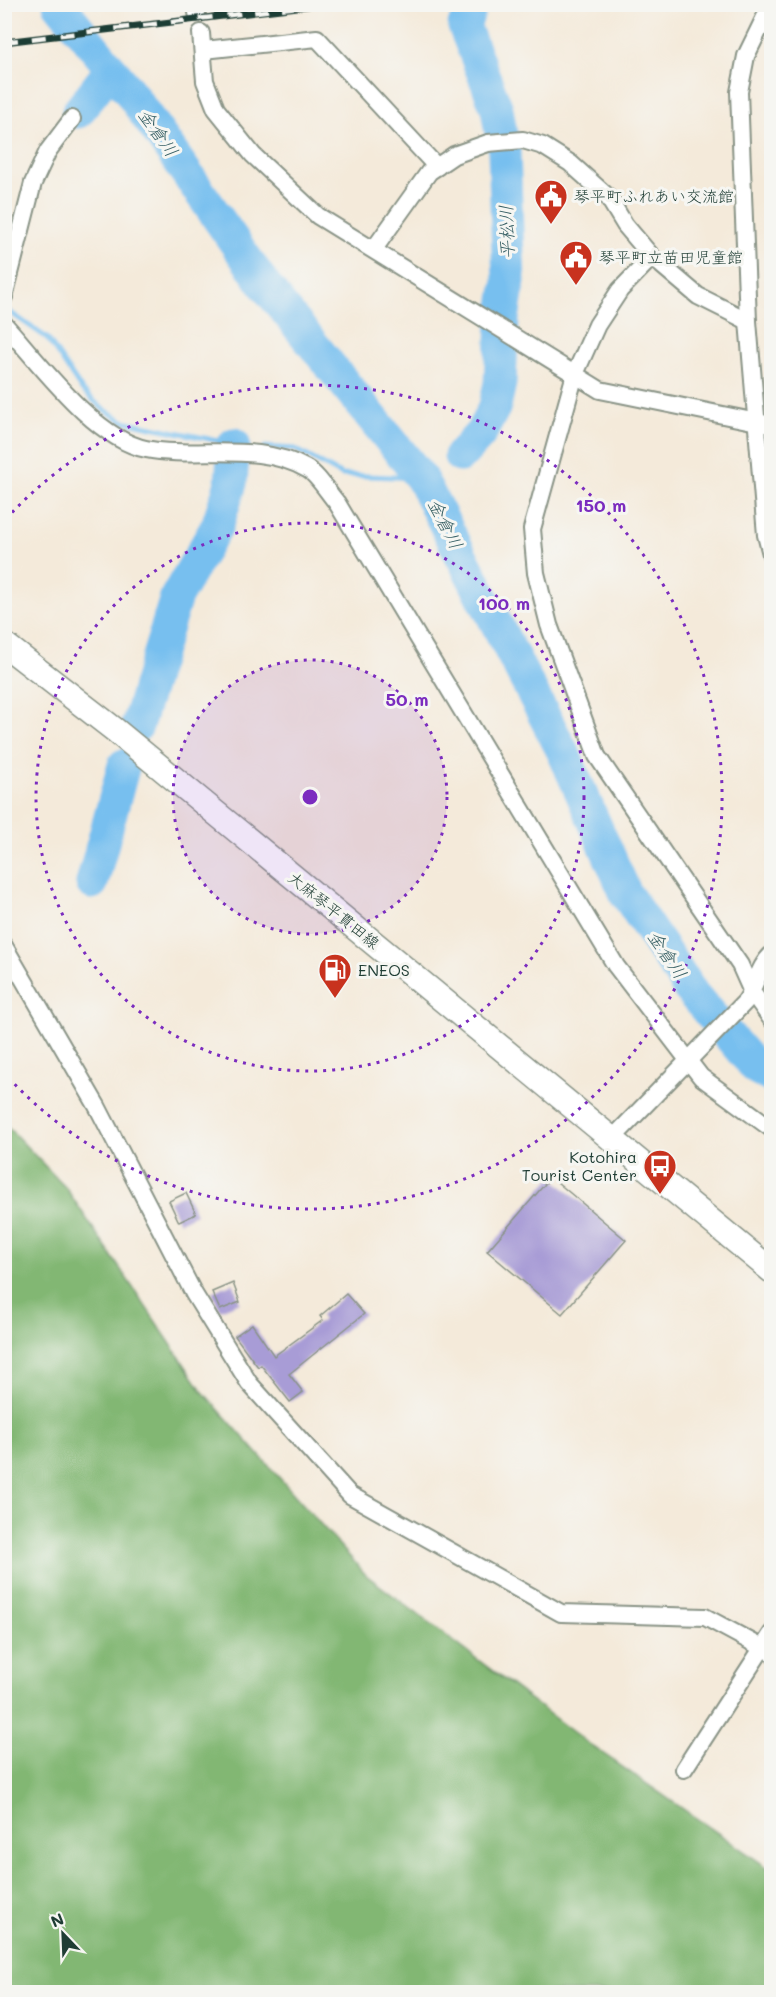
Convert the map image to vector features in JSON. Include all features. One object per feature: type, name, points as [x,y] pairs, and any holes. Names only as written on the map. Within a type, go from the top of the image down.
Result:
[{"type":"main road","name":"大麻琴平貫田線","points":[[4,644],[115,730],[613,1138],[668,1188],[771,1271]]},
{"type":"street","points":[[771,14],[767,13],[746,56],[739,92],[748,321],[764,423],[766,535],[771,558]]},
{"type":"street","points":[[201,33],[205,81],[216,109],[253,155],[318,216],[600,390],[764,423]]},
{"type":"street","points":[[204,50],[317,38],[437,167]]},
{"type":"street","points":[[4,297],[33,183],[48,151],[72,119]]},
{"type":"street","points":[[374,249],[429,172],[454,155],[488,144],[523,140],[543,146],[570,163],[608,197],[625,225],[652,257],[698,296],[748,321]]},
{"type":"street","points":[[652,257],[614,298],[597,325],[575,374],[532,529],[536,573],[549,625],[597,756],[740,965],[749,997],[771,1020]]},
{"type":"street","points":[[4,324],[84,412],[110,433],[145,449],[261,453],[308,469],[343,513],[616,966],[691,1056],[701,1077],[771,1130]]},
{"type":"street","points":[[4,946],[97,1106],[194,1294],[249,1383],[350,1495],[561,1613],[705,1617],[767,1651]]},
{"type":"street","points":[[613,1138],[749,997],[764,961],[771,954]]},
{"type":"street","points":[[684,1769],[767,1651],[771,1633]]},
{"type":"green space","points":[[4,1123],[66,1188],[203,1392],[366,1575],[585,1741],[771,1870],[771,1992],[5,1992]]},
{"type":"building","points":[[551,1177],[626,1240],[562,1314],[487,1251]]},
{"type":"building","points":[[186,1193],[196,1214],[179,1222],[169,1201]]},
{"type":"building","points":[[233,1283],[240,1302],[220,1310],[212,1292]]},
{"type":"building","points":[[346,1294],[364,1314],[289,1374],[303,1392],[290,1402],[261,1365],[258,1367],[235,1336],[252,1324],[274,1356],[323,1320],[320,1316]]},
{"type":"waterway","name":"金倉川","points":[[59,4],[129,91],[264,284],[421,478],[564,754],[626,894],[692,993],[757,1069],[772,1077]]},
{"type":"waterway","name":"平松川","points":[[460,456],[481,433],[495,406],[500,383],[503,319],[509,281],[504,151],[497,109],[464,26],[472,4]]},
{"type":"waterway","points":[[78,112],[111,69]]},
{"type":"waterway","points":[[4,308],[47,338],[82,390],[103,409],[123,421],[238,445]]},
{"type":"waterway","points":[[137,726],[176,597],[217,526],[231,483],[234,444]]},
{"type":"waterway","points":[[265,447],[295,449],[342,475],[421,478]]},
{"type":"waterway","points":[[92,883],[124,765]]},
{"type":"railway","points":[[4,42],[323,4]]},
{"type":"place","name":"琴平町ふれあい交流館","points":[[551,225]]},
{"type":"place","name":"琴平町立苗田児童館","points":[[576,286]]},
{"type":"place","name":"ENEOS","points":[[335,999]]},
{"type":"place","name":"Kotohira Tourist Center","points":[[660,1195]]}]
